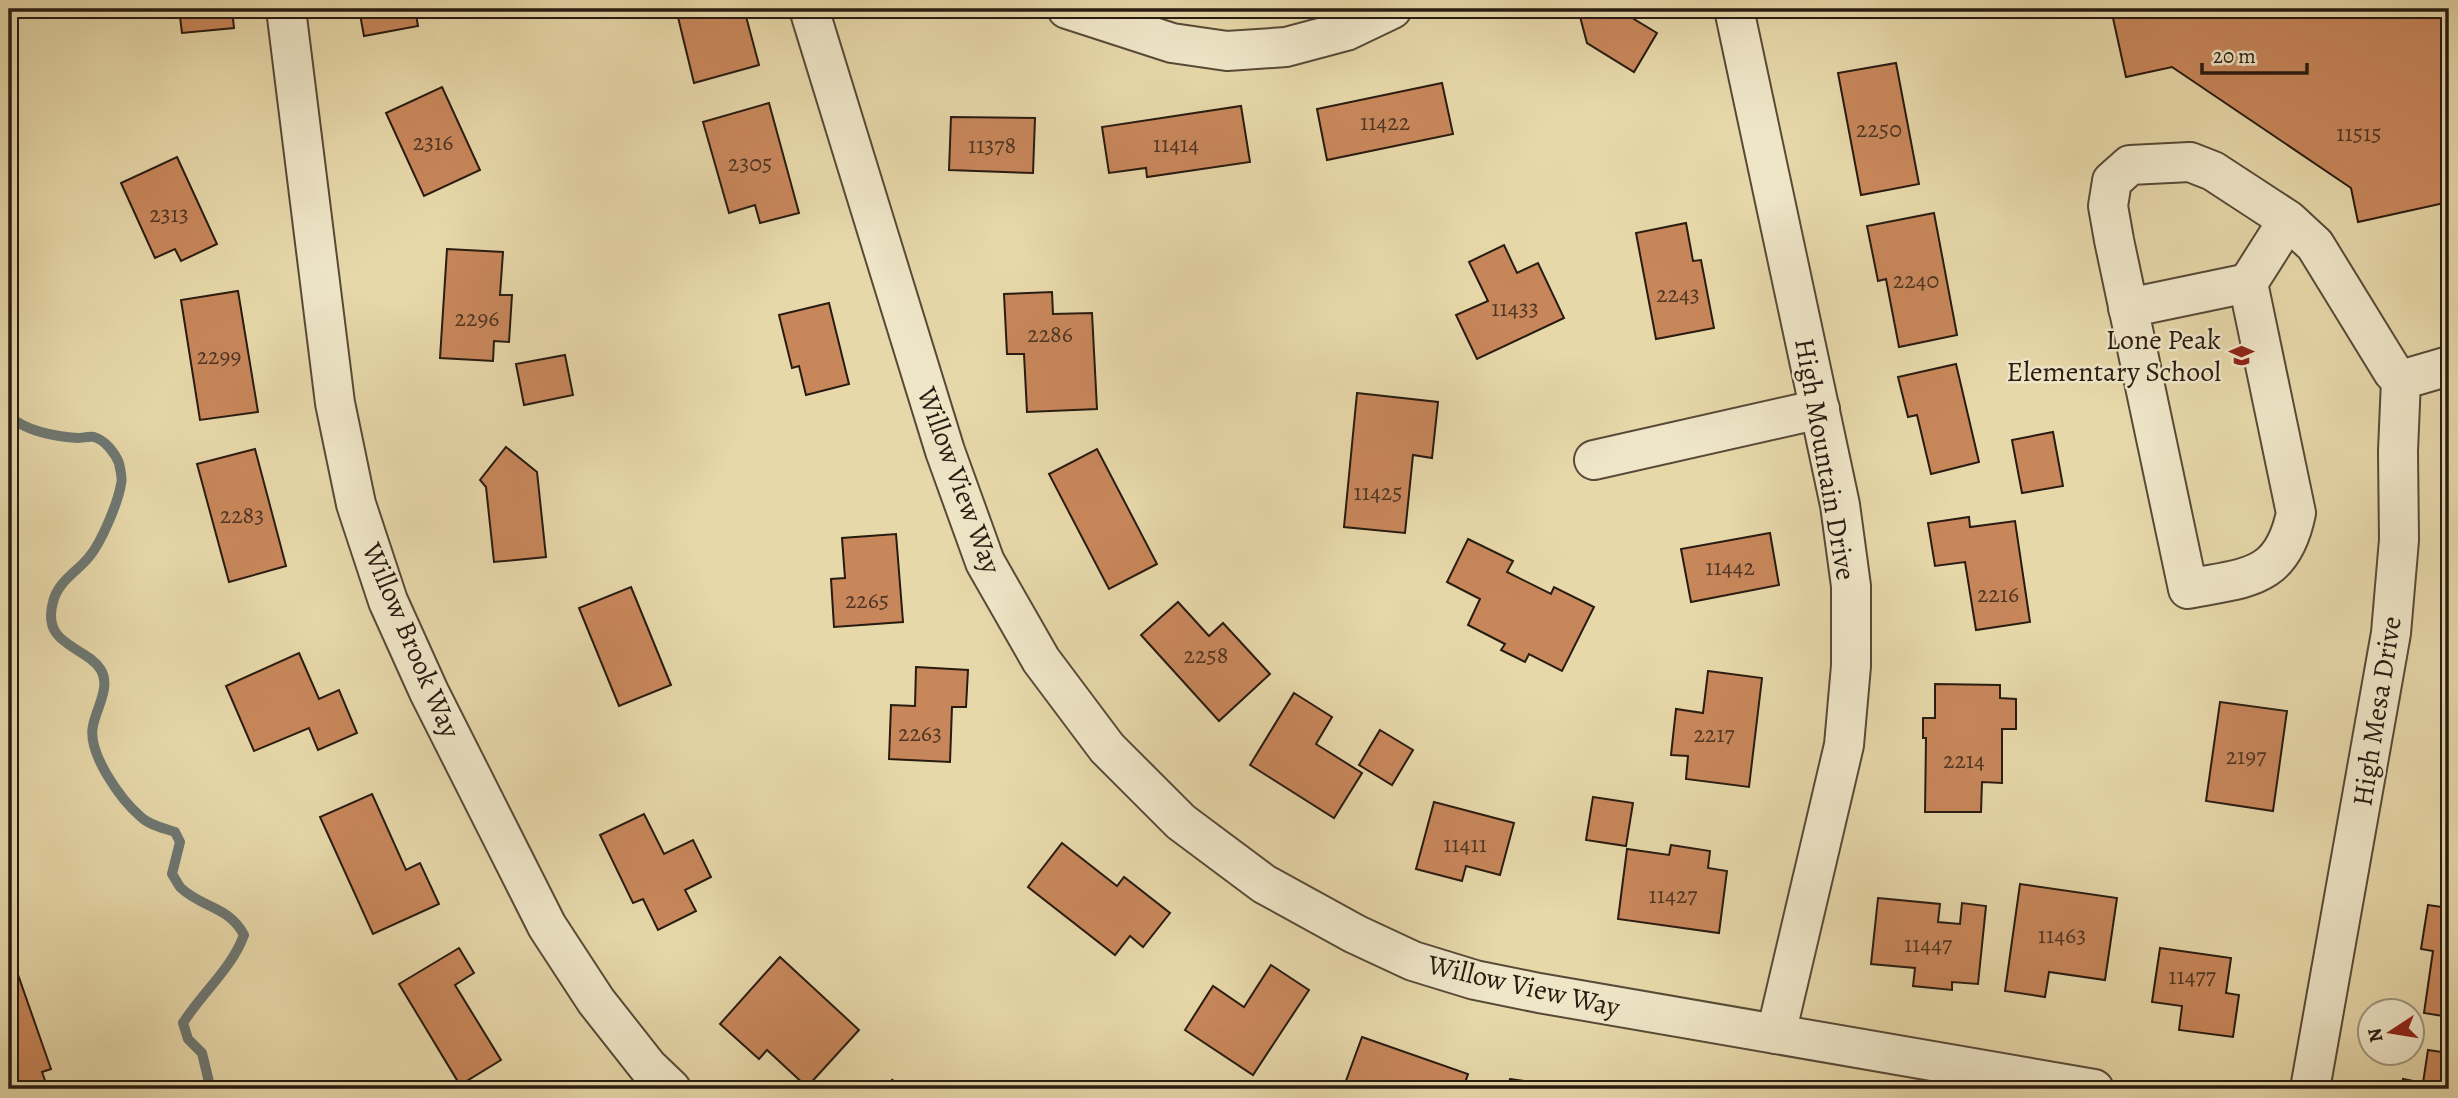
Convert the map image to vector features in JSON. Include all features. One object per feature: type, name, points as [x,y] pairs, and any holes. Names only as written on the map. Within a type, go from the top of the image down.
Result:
[{"type":"street","name":"Willow Brook Way","points":[[286,9],[335,402],[356,504],[388,601],[429,692],[547,926],[596,1001],[648,1067],[671,1089]]},
{"type":"street","name":"Willow View Way","points":[[809,9],[945,451],[985,562],[1041,660],[1107,748],[1181,822],[1264,884],[1355,934],[1413,961],[1475,980],[2094,1089]]},
{"type":"street","points":[[1067,9],[1172,43],[1227,51],[1286,47],[1346,31],[1392,9]]},
{"type":"street","name":"High Mountain Drive","points":[[1734,9],[1840,505],[1851,586],[1851,666],[1844,745],[1776,1034]]},
{"type":"street","points":[[2288,220],[2248,283],[2295,513],[2291,538],[2267,569],[2188,589],[2108,206],[2112,181],[2130,166],[2190,162],[2213,171],[2288,220],[2315,244],[2393,372],[2401,380],[2449,366]]},
{"type":"street","points":[[2128,308],[2248,283]]},
{"type":"street","name":"High Mesa Drive","points":[[2310,1089],[2391,633],[2399,540],[2401,380]]},
{"type":"street","points":[[1594,460],[1820,409]]},
{"type":"building","points":[[179,9],[232,9],[234,28],[182,33]]},
{"type":"building","points":[[359,9],[415,9],[418,26],[364,36]]},
{"type":"building","points":[[676,9],[744,9],[759,65],[694,83]]},
{"type":"building","points":[[1578,9],[1648,9],[1632,13],[1634,19],[1657,33],[1634,72],[1587,43]]},
{"type":"building","points":[[1857,9],[1897,9],[1859,16]]},
{"type":"building","points":[[2111,9],[2449,9],[2449,202],[2358,222],[2351,188],[2172,67],[2126,77]]},
{"type":"building","points":[[1896,63],[1919,184],[1861,195],[1838,73]]},
{"type":"building","points":[[1442,83],[1453,134],[1327,160],[1317,109]]},
{"type":"building","points":[[442,87],[480,170],[424,196],[386,113]]},
{"type":"building","points":[[769,103],[799,213],[760,223],[755,205],[729,213],[703,122]]},
{"type":"building","points":[[1241,106],[1250,162],[1147,177],[1146,168],[1109,173],[1102,127]]},
{"type":"building","points":[[951,117],[1035,118],[1033,173],[949,170]]},
{"type":"building","points":[[177,157],[217,244],[181,261],[175,249],[155,258],[121,183]]},
{"type":"building","points":[[1934,213],[1957,335],[1899,347],[1886,279],[1878,281],[1867,226]]},
{"type":"building","points":[[1686,223],[1693,261],[1701,260],[1714,328],[1656,339],[1636,233]]},
{"type":"building","points":[[1504,245],[1517,273],[1538,263],[1564,318],[1477,359],[1456,315],[1488,301],[1469,262]]},
{"type":"building","points":[[447,249],[503,252],[500,295],[512,295],[509,342],[494,341],[493,361],[440,358]]},
{"type":"building","points":[[238,291],[258,412],[200,420],[181,300]]},
{"type":"building","points":[[1052,292],[1053,314],[1092,313],[1097,409],[1027,412],[1024,354],[1007,354],[1004,294]]},
{"type":"building","points":[[829,303],[849,384],[806,395],[799,366],[792,368],[779,315]]},
{"type":"building","points":[[565,355],[573,395],[524,405],[516,364]]},
{"type":"building","points":[[1956,364],[1979,462],[1931,474],[1917,415],[1908,417],[1898,377]]},
{"type":"building","points":[[1357,393],[1438,402],[1432,458],[1413,455],[1405,533],[1344,527]]},
{"type":"building","points":[[2053,432],[2063,486],[2022,493],[2012,440]]},
{"type":"building","points":[[506,447],[537,472],[546,557],[494,562],[486,487],[480,480]]},
{"type":"building","points":[[255,449],[286,566],[229,582],[197,464]]},
{"type":"building","points":[[1097,449],[1157,564],[1109,589],[1049,474]]},
{"type":"building","points":[[1969,517],[1970,527],[2015,521],[2030,622],[1976,630],[1965,562],[1935,566],[1928,523]]},
{"type":"building","points":[[1770,533],[1779,585],[1691,602],[1681,549]]},
{"type":"building","points":[[896,534],[903,622],[834,627],[831,579],[845,578],[842,538]]},
{"type":"building","points":[[1468,539],[1513,561],[1507,572],[1551,594],[1554,587],[1594,607],[1562,671],[1529,654],[1525,662],[1501,650],[1505,644],[1468,625],[1480,599],[1447,582]]},
{"type":"building","points":[[631,587],[671,685],[619,706],[579,608]]},
{"type":"building","points":[[1178,602],[1209,636],[1223,623],[1270,674],[1219,721],[1141,635]]},
{"type":"building","points":[[299,653],[319,699],[339,690],[357,733],[318,750],[309,728],[254,751],[226,686]]},
{"type":"building","points":[[916,667],[968,670],[966,707],[952,707],[950,762],[889,759],[891,705],[915,706]]},
{"type":"building","points":[[1708,671],[1762,678],[1749,787],[1686,779],[1688,756],[1671,755],[1676,709],[1703,713]]},
{"type":"building","points":[[1935,684],[2000,685],[2000,698],[2016,699],[2016,729],[2002,729],[2002,783],[1982,782],[1981,812],[1925,812],[1926,738],[1923,738],[1923,718],[1935,718]]},
{"type":"building","points":[[1294,693],[1332,717],[1316,744],[1362,773],[1334,818],[1250,765]]},
{"type":"building","points":[[2220,702],[2287,711],[2273,811],[2206,801]]},
{"type":"building","points":[[1380,730],[1413,750],[1392,785],[1359,765]]},
{"type":"building","points":[[372,794],[406,870],[420,863],[439,904],[373,934],[320,817]]},
{"type":"building","points":[[1593,797],[1633,803],[1626,846],[1586,840]]},
{"type":"building","points":[[1434,802],[1514,823],[1500,875],[1466,866],[1462,881],[1416,869]]},
{"type":"building","points":[[644,814],[664,854],[693,840],[711,877],[685,890],[696,911],[658,930],[643,899],[633,903],[600,835]]},
{"type":"building","points":[[1062,843],[1117,886],[1124,877],[1170,913],[1143,947],[1130,936],[1115,955],[1028,887]]},
{"type":"building","points":[[1671,845],[1710,851],[1708,868],[1727,871],[1719,933],[1618,919],[1627,849],[1669,855]]},
{"type":"building","points":[[2020,884],[2117,898],[2105,980],[2049,972],[2045,997],[2005,991]]},
{"type":"building","points":[[1878,898],[1940,904],[1938,922],[1960,924],[1962,903],[1986,906],[1978,984],[1952,982],[1952,990],[1913,986],[1915,968],[1871,964]]},
{"type":"building","points":[[2428,905],[2449,908],[2449,1017],[2426,1013],[2433,951],[2421,949]]},
{"type":"building","points":[[459,948],[474,973],[455,985],[501,1060],[460,1085],[399,984]]},
{"type":"building","points":[[2160,948],[2231,958],[2226,993],[2239,995],[2233,1037],[2179,1030],[2182,1006],[2152,1002]]},
{"type":"building","points":[[9,949],[51,1069],[42,1072],[47,1086],[38,1089],[9,1089]]},
{"type":"building","points":[[780,957],[859,1030],[807,1087],[767,1050],[759,1059],[720,1024]]},
{"type":"building","points":[[1271,965],[1309,990],[1253,1075],[1185,1030],[1213,986],[1244,1007]]},
{"type":"building","points":[[1362,1037],[1468,1074],[1463,1089],[1343,1089]]},
{"type":"building","points":[[2428,1050],[2449,1053],[2449,1089],[2401,1089],[2403,1079],[2423,1083]]},
{"type":"building","points":[[1510,1079],[1582,1089],[1508,1089]]},
{"type":"building","points":[[892,1080],[909,1089],[888,1089]]},
{"type":"waterway","points":[[9,176],[9,194]]},
{"type":"waterway","points":[[9,415],[23,425],[51,435],[98,439],[109,447],[119,463],[122,482],[108,522],[89,557],[59,588],[51,617],[53,628],[59,636],[94,662],[104,677],[104,691],[93,726],[93,737],[95,749],[107,775],[124,799],[144,820],[175,832],[180,842],[172,874],[180,887],[189,895],[231,918],[244,935],[232,958],[183,1023],[188,1039],[202,1053],[209,1082],[203,1089]]},
{"type":"place","name":"Lone Peak Elementary School","points":[[2241,355]]}]
